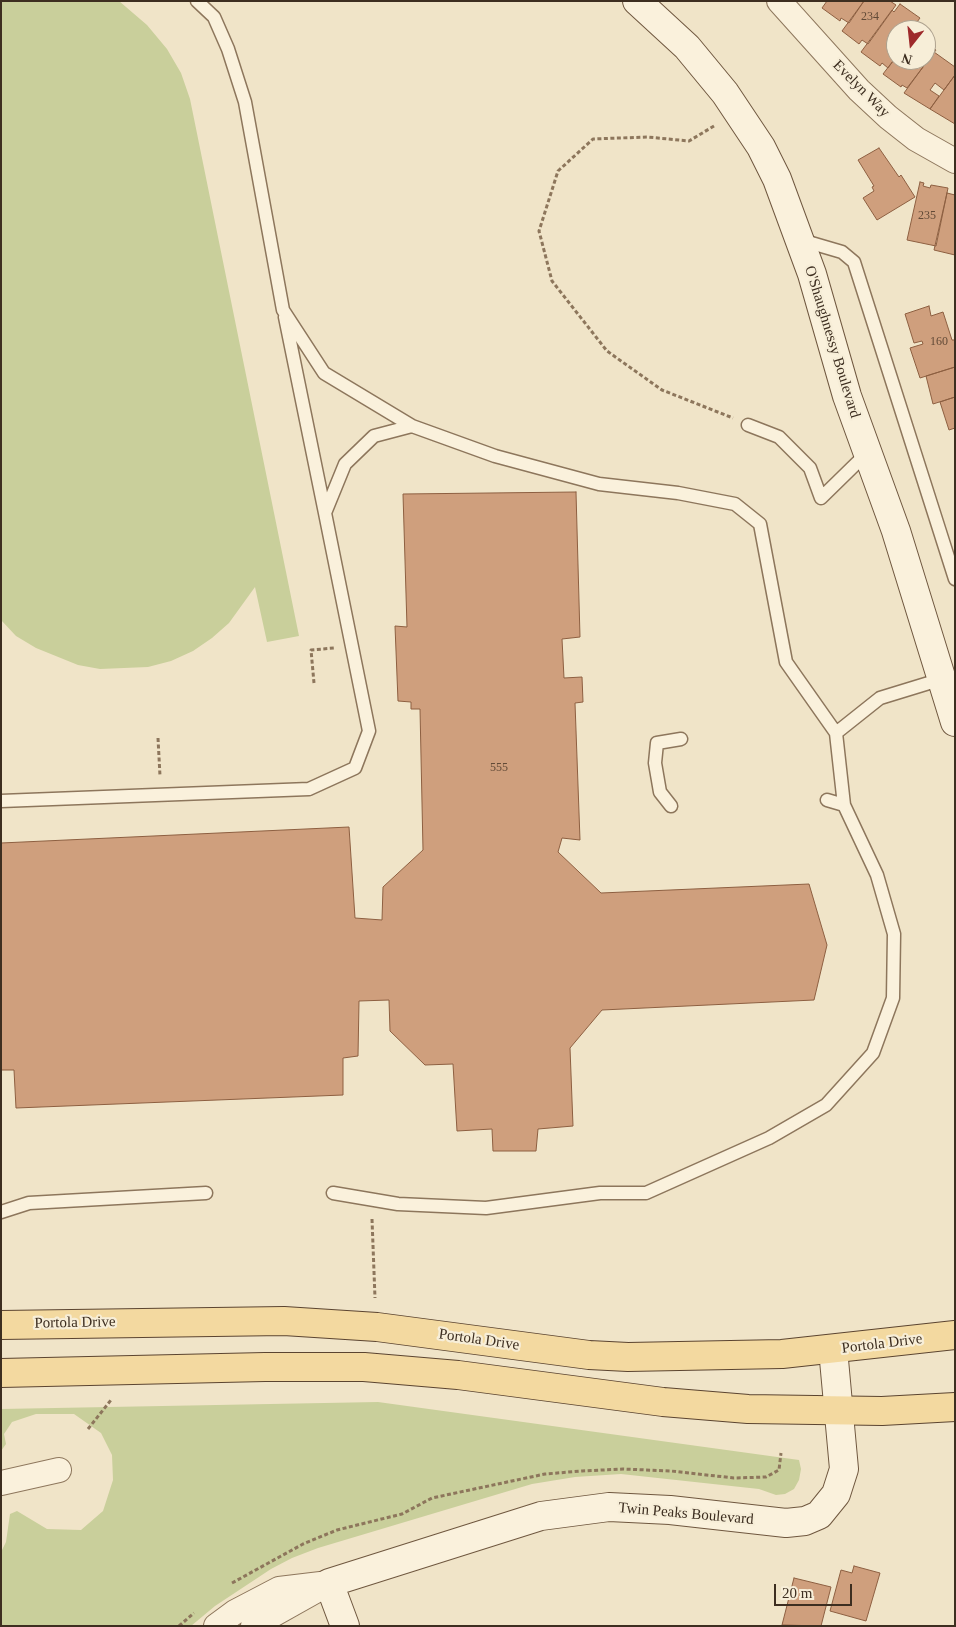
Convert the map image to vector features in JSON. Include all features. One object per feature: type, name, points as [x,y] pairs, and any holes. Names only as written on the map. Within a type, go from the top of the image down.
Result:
[{"type":"main road","name":"O'Shaughnessy Boulevard","points":[[637,1],[702,64],[744,118],[777,179],[800,240],[847,396],[896,531],[955,722]]},
{"type":"main road","name":"Portola Drive","points":[[1,1325],[284,1321],[377,1327],[589,1355],[628,1357],[732,1356],[833,1350],[955,1335]]},
{"type":"main road","name":"Twin Peaks Boulevard","points":[[330,1583],[507,1525],[576,1510],[609,1507],[639,1508],[765,1522],[805,1521],[819,1515],[829,1506],[842,1481],[844,1461],[833,1350]]},
{"type":"main road","points":[[1,1373],[312,1366],[364,1367],[458,1375],[704,1406],[840,1410],[955,1407]]},
{"type":"main road","points":[[330,1583],[345,1626]]},
{"type":"street","name":"Evelyn Way","points":[[779,1],[859,90],[888,117],[916,139],[955,161]]},
{"type":"street","points":[[1,1483],[59,1470]]},
{"type":"street","name":"Twin Peaks Boulevard","points":[[216,1626],[235,1612],[279,1589],[330,1583]]},
{"type":"street","name":"Twin Peaks Boulevard","points":[[253,1626],[330,1583]]},
{"type":"lane","points":[[1,801],[308,789],[354,768],[369,731],[283,310],[245,102],[228,49],[214,17],[196,1]]},
{"type":"lane","points":[[800,240],[842,252],[854,262],[955,579]]},
{"type":"lane","points":[[283,310],[324,373],[412,426],[495,456],[599,484],[678,493],[735,504],[760,524],[786,662],[836,733],[844,805],[877,875],[894,934],[893,998],[873,1053],[826,1105],[769,1138],[646,1193],[600,1193],[486,1208],[398,1204],[333,1193]]},
{"type":"lane","points":[[748,425],[779,437],[810,468],[821,498],[867,453]]},
{"type":"lane","points":[[325,513],[345,464],[374,436],[412,426]]},
{"type":"lane","points":[[836,733],[880,698],[942,679]]},
{"type":"lane","points":[[671,806],[660,792],[655,763],[657,743],[681,739]]},
{"type":"lane","points":[[827,800],[844,805]]},
{"type":"lane","points":[[1,1212],[29,1203],[206,1193]]},
{"type":"path","points":[[714,126],[689,141],[647,137],[593,139],[558,171],[540,231],[552,281],[607,351],[662,390],[748,425]]},
{"type":"path","points":[[314,683],[311,650],[352,647]]},
{"type":"path","points":[[158,738],[160,794]]},
{"type":"path","points":[[372,1199],[376,1298]]},
{"type":"path","points":[[88,1429],[111,1400]]},
{"type":"path","points":[[766,1477],[779,1470],[781,1453]]},
{"type":"green space","points":[[1,1],[119,1],[147,25],[167,49],[181,73],[190,99],[299,636],[267,642],[255,587],[229,623],[212,638],[193,651],[171,661],[148,667],[100,669],[78,665],[36,648],[16,636],[1,620]]},
{"type":"green space","points":[[378,1402],[799,1460],[801,1469],[799,1480],[794,1489],[785,1494],[776,1495],[759,1489],[621,1474],[575,1477],[532,1484],[318,1548],[292,1558],[271,1569],[215,1606],[191,1626],[1,1626],[1,1552],[6,1542],[10,1514],[17,1511],[47,1529],[81,1530],[103,1511],[113,1480],[112,1455],[101,1433],[74,1414],[36,1414],[12,1422],[4,1434],[6,1444],[1,1451],[1,1409]]},
{"type":"building","points":[[827,1],[864,1],[849,23],[841,18],[840,21],[822,8]]},
{"type":"building","points":[[864,1],[890,1],[896,5],[868,44],[862,40],[859,44],[842,31]]},
{"type":"building","points":[[900,4],[920,18],[918,20],[886,20],[886,66],[882,63],[880,66],[861,52],[892,10],[894,12]]},
{"type":"building","points":[[936,53],[955,67],[955,75],[944,90],[935,83],[930,90],[939,96],[930,109],[904,93],[921,70],[936,70]]},
{"type":"building","points":[[886,70],[921,70],[907,88],[902,85],[901,87],[883,74]]},
{"type":"building","points":[[955,75],[955,124],[930,109]]},
{"type":"building","points":[[879,148],[899,177],[901,175],[915,197],[877,220],[863,198],[874,191],[872,187],[874,186],[858,160]]},
{"type":"building","points":[[920,182],[924,183],[923,186],[930,188],[931,185],[948,188],[936,246],[907,240]]},
{"type":"building","points":[[947,193],[955,195],[955,255],[934,250]]},
{"type":"building","points":[[929,306],[931,316],[943,312],[952,340],[955,340],[955,367],[920,378],[910,348],[923,344],[922,341],[914,343],[905,314]]},
{"type":"building","points":[[955,367],[955,397],[933,404],[926,376]]},
{"type":"building","points":[[955,397],[955,428],[949,430],[940,402]]},
{"type":"building","points":[[576,492],[580,637],[562,639],[564,678],[582,677],[583,702],[575,703],[580,840],[562,838],[558,852],[601,893],[809,884],[827,945],[814,1000],[602,1010],[570,1048],[573,1126],[538,1129],[536,1151],[493,1151],[492,1129],[457,1131],[453,1064],[425,1065],[390,1031],[389,1000],[359,1001],[358,1056],[343,1058],[343,1095],[16,1108],[14,1070],[1,1070],[1,843],[349,827],[355,918],[382,920],[383,887],[423,850],[420,709],[411,709],[411,702],[398,701],[395,626],[407,627],[403,494]]},
{"type":"building","points":[[854,1566],[880,1573],[866,1621],[830,1611],[841,1570],[852,1573]]},
{"type":"building","points":[[794,1578],[831,1587],[821,1626],[782,1625]]}]
